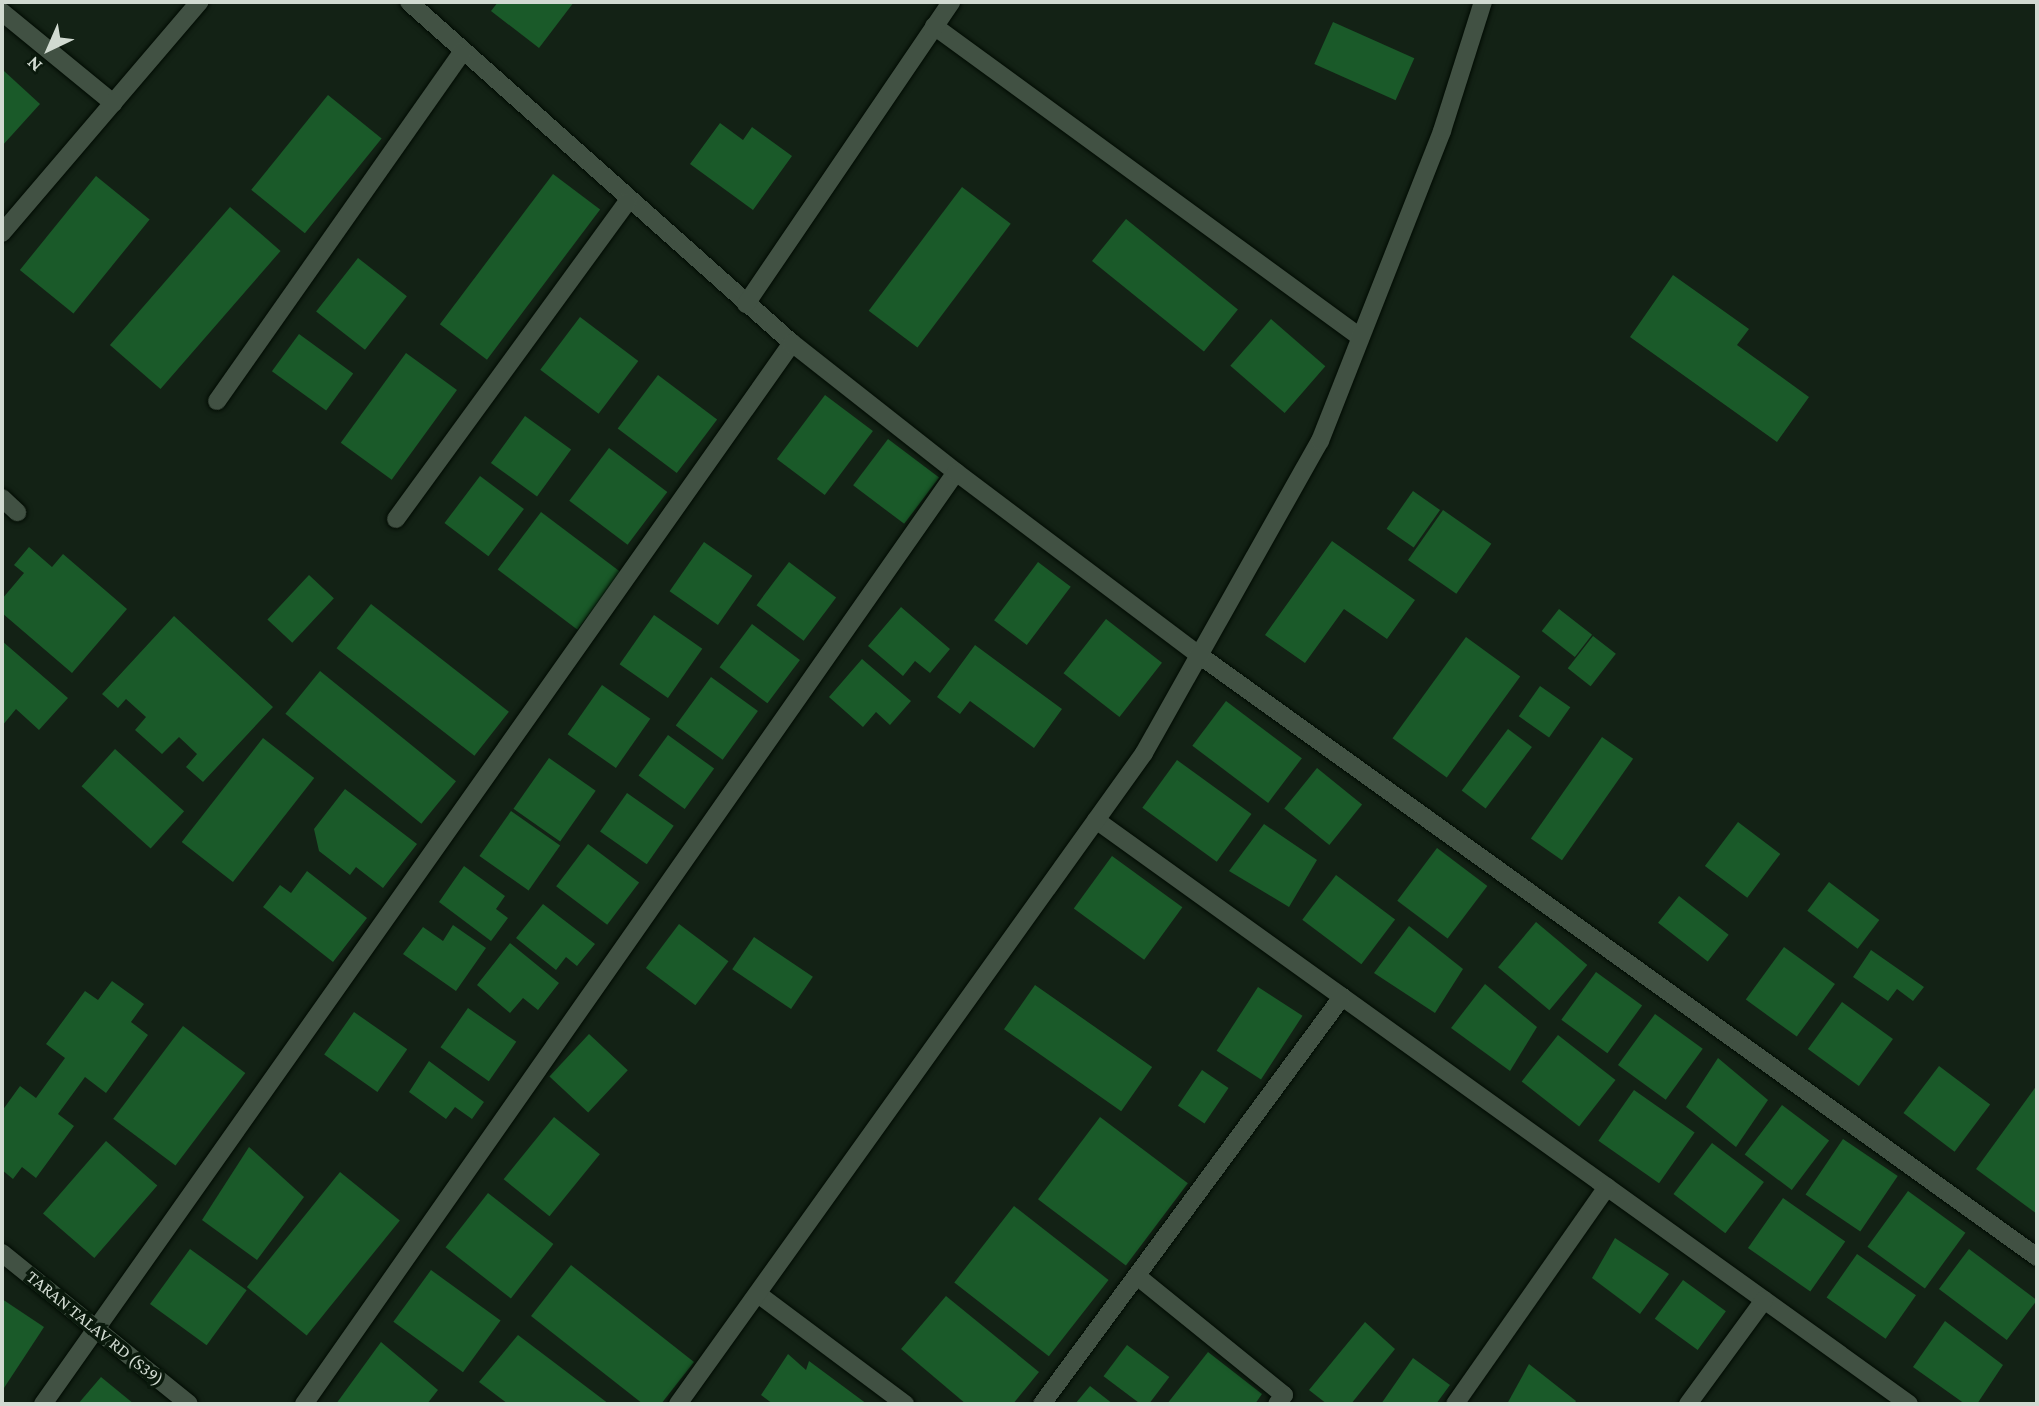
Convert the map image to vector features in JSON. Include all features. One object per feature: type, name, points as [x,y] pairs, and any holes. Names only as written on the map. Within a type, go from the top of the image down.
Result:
[{"type":"street","points":[[2,233],[199,2]]},
{"type":"street","points":[[746,304],[951,2]]},
{"type":"street","points":[[678,1404],[1144,753],[1321,441],[1442,131],[1483,2]]},
{"type":"street","points":[[419,5],[463,51],[627,202],[792,343],[956,472],[1199,655],[2037,1257]]},
{"type":"street","points":[[2,12],[113,103]]},
{"type":"street","points":[[934,26],[1360,337]]},
{"type":"street","points":[[217,401],[463,51]]},
{"type":"street","points":[[396,519],[627,202]]},
{"type":"street","points":[[43,1404],[792,343]]},
{"type":"street","points":[[304,1404],[956,472]]},
{"type":"street","points":[[2,498],[17,512]]},
{"type":"street","points":[[1096,820],[1909,1404]]},
{"type":"street","points":[[1042,1404],[1342,997]]},
{"type":"street","points":[[1455,1404],[1607,1187]]},
{"type":"street","name":"TARAN TALAV RD (S39)","points":[[2,1253],[189,1404]]},
{"type":"street","points":[[1137,1276],[1284,1395],[1277,1404]]},
{"type":"street","points":[[758,1294],[905,1404]]},
{"type":"street","points":[[1688,1404],[1764,1300]]},
{"type":"building","points":[[498,2],[574,2],[539,48],[491,11]]},
{"type":"building","points":[[1333,22],[1414,58],[1396,100],[1314,64]]},
{"type":"building","points":[[4,71],[40,104],[2,146],[2,74]]},
{"type":"building","points":[[328,95],[382,138],[305,233],[251,190]]},
{"type":"building","points":[[720,123],[743,140],[752,127],[792,156],[753,210],[690,164]]},
{"type":"building","points":[[553,174],[600,210],[487,360],[440,324]]},
{"type":"building","points":[[96,176],[150,219],[73,313],[20,270]]},
{"type":"building","points":[[962,187],[1011,224],[917,347],[869,311]]},
{"type":"building","points":[[230,207],[281,251],[161,389],[110,345]]},
{"type":"building","points":[[1126,219],[1238,310],[1204,352],[1092,261]]},
{"type":"building","points":[[358,258],[407,296],[365,350],[316,312]]},
{"type":"building","points":[[1673,275],[1749,329],[1737,345],[1809,397],[1777,442],[1630,337]]},
{"type":"building","points":[[580,317],[638,361],[599,414],[540,370]]},
{"type":"building","points":[[1271,319],[1325,366],[1285,413],[1230,366]]},
{"type":"building","points":[[299,334],[353,373],[326,411],[272,371]]},
{"type":"building","points":[[406,353],[457,390],[392,480],[341,443]]},
{"type":"building","points":[[658,375],[717,420],[677,473],[618,429]]},
{"type":"building","points":[[825,395],[873,431],[825,495],[777,459]]},
{"type":"building","points":[[525,416],[571,450],[537,496],[491,463]]},
{"type":"building","points":[[888,439],[939,478],[904,524],[853,485]]},
{"type":"building","points":[[609,448],[667,492],[628,545],[569,501]]},
{"type":"building","points":[[480,476],[524,509],[488,556],[444,523]]},
{"type":"building","points":[[1413,491],[1440,510],[1414,548],[1387,529]]},
{"type":"building","points":[[1443,510],[1491,544],[1456,594],[1408,560]]},
{"type":"building","points":[[541,512],[621,572],[578,630],[498,570]]},
{"type":"building","points":[[1332,541],[1415,600],[1387,639],[1344,609],[1305,663],[1265,635]]},
{"type":"building","points":[[704,542],[752,576],[718,625],[670,591]]},
{"type":"building","points":[[29,547],[52,567],[63,554],[127,609],[72,673],[2,613],[2,599],[24,573],[14,565]]},
{"type":"building","points":[[789,562],[836,598],[804,641],[757,605]]},
{"type":"building","points":[[1038,562],[1071,587],[1027,645],[994,620]]},
{"type":"building","points":[[309,575],[334,598],[292,643],[267,620]]},
{"type":"building","points":[[371,604],[509,712],[474,756],[337,648]]},
{"type":"building","points":[[901,607],[950,649],[930,673],[915,661],[903,676],[868,646]]},
{"type":"building","points":[[1559,609],[1592,635],[1575,657],[1542,631]]},
{"type":"building","points":[[654,615],[702,649],[668,698],[620,664]]},
{"type":"building","points":[[174,616],[273,707],[203,782],[186,767],[197,754],[179,737],[162,754],[135,730],[146,717],[126,699],[118,708],[102,694]]},
{"type":"building","points":[[1106,619],[1162,663],[1119,717],[1064,673]]},
{"type":"building","points":[[752,624],[800,660],[767,703],[720,667]]},
{"type":"building","points":[[1593,636],[1616,654],[1591,686],[1568,668]]},
{"type":"building","points":[[1466,637],[1520,676],[1447,778],[1393,738]]},
{"type":"building","points":[[2,641],[68,698],[39,730],[16,709],[2,726]]},
{"type":"building","points":[[975,645],[1062,709],[1034,748],[970,701],[960,714],[937,697]]},
{"type":"building","points":[[862,659],[911,701],[890,725],[876,712],[863,727],[829,697]]},
{"type":"building","points":[[320,671],[456,781],[421,824],[285,714]]},
{"type":"building","points":[[711,677],[758,711],[723,760],[676,726]]},
{"type":"building","points":[[602,685],[650,719],[616,768],[568,734]]},
{"type":"building","points":[[1540,686],[1570,707],[1549,738],[1519,716]]},
{"type":"building","points":[[1226,701],[1302,758],[1268,803],[1192,746]]},
{"type":"building","points":[[1508,729],[1532,747],[1486,809],[1462,790]]},
{"type":"building","points":[[668,735],[714,769],[685,809],[639,775]]},
{"type":"building","points":[[1602,737],[1633,759],[1562,860],[1531,839]]},
{"type":"building","points":[[263,738],[314,778],[233,882],[182,842]]},
{"type":"building","points":[[115,749],[184,811],[151,848],[82,786]]},
{"type":"building","points":[[549,758],[596,791],[560,841],[513,809]]},
{"type":"building","points":[[1177,760],[1251,814],[1217,862],[1142,808]]},
{"type":"building","points":[[1317,768],[1362,805],[1329,845],[1284,808]]},
{"type":"building","points":[[345,789],[417,844],[383,888],[356,867],[350,875],[319,851],[314,829]]},
{"type":"building","points":[[627,793],[674,826],[647,864],[600,832]]},
{"type":"building","points":[[511,811],[560,845],[529,890],[479,856]]},
{"type":"building","points":[[1738,822],[1780,854],[1747,898],[1705,866]]},
{"type":"building","points":[[1264,824],[1317,860],[1289,907],[1229,871]]},
{"type":"building","points":[[588,844],[639,883],[607,925],[556,886]]},
{"type":"building","points":[[1437,848],[1487,886],[1448,939],[1397,901]]},
{"type":"building","points":[[1112,856],[1182,907],[1144,960],[1074,909]]},
{"type":"building","points":[[464,866],[505,896],[496,909],[508,918],[491,941],[439,902]]},
{"type":"building","points":[[307,871],[367,918],[333,962],[263,907],[280,885],[291,893]]},
{"type":"building","points":[[1336,875],[1395,920],[1361,964],[1302,920]]},
{"type":"building","points":[[1829,882],[1879,920],[1858,949],[1807,911]]},
{"type":"building","points":[[1679,896],[1729,935],[1708,962],[1658,923]]},
{"type":"building","points":[[543,904],[595,944],[577,966],[566,957],[556,970],[516,938]]},
{"type":"building","points":[[1536,922],[1587,965],[1549,1010],[1498,967]]},
{"type":"building","points":[[679,924],[729,961],[695,1005],[646,968]]},
{"type":"building","points":[[453,925],[486,948],[456,991],[403,954],[423,927],[443,941]]},
{"type":"building","points":[[1409,926],[1463,969],[1435,1013],[1374,973]]},
{"type":"building","points":[[754,937],[813,977],[791,1009],[732,969]]},
{"type":"building","points":[[510,943],[559,983],[538,1010],[523,998],[510,1013],[477,985]]},
{"type":"building","points":[[1784,947],[1835,984],[1797,1037],[1746,1000]]},
{"type":"building","points":[[1871,950],[1924,987],[1913,1001],[1897,989],[1888,1001],[1853,977]]},
{"type":"building","points":[[1596,972],[1642,1006],[1607,1053],[1561,1020]]},
{"type":"building","points":[[112,981],[144,1004],[131,1022],[148,1035],[106,1093],[85,1077],[58,1114],[74,1126],[36,1178],[22,1167],[13,1179],[2,1170],[2,1111],[20,1086],[36,1098],[65,1058],[46,1044],[85,991],[98,1000]]},
{"type":"building","points":[[1485,984],[1537,1027],[1510,1071],[1451,1028]]},
{"type":"building","points":[[1035,985],[1152,1067],[1121,1111],[1004,1029]]},
{"type":"building","points":[[1258,987],[1302,1016],[1261,1080],[1217,1051]]},
{"type":"building","points":[[1842,1002],[1893,1039],[1859,1086],[1808,1049]]},
{"type":"building","points":[[468,1008],[516,1042],[489,1081],[440,1047]]},
{"type":"building","points":[[354,1012],[407,1049],[377,1092],[324,1055]]},
{"type":"building","points":[[1655,1014],[1703,1049],[1666,1100],[1618,1065]]},
{"type":"building","points":[[183,1026],[245,1073],[175,1166],[113,1119]]},
{"type":"building","points":[[589,1034],[628,1070],[588,1113],[549,1076]]},
{"type":"building","points":[[1558,1035],[1616,1080],[1579,1126],[1522,1081]]},
{"type":"building","points":[[1718,1058],[1768,1100],[1736,1147],[1686,1107]]},
{"type":"building","points":[[429,1061],[484,1102],[472,1119],[455,1107],[446,1119],[409,1092]]},
{"type":"building","points":[[1939,1066],[1990,1105],[1955,1152],[1903,1113]]},
{"type":"building","points":[[1202,1070],[1229,1088],[1204,1124],[1178,1106]]},
{"type":"building","points":[[2037,1085],[2037,1214],[1976,1169]]},
{"type":"building","points":[[1634,1090],[1695,1132],[1659,1183],[1598,1141]]},
{"type":"building","points":[[1782,1105],[1829,1141],[1792,1190],[1745,1155]]},
{"type":"building","points":[[554,1117],[600,1154],[550,1216],[504,1179]]},
{"type":"building","points":[[1100,1117],[1188,1183],[1126,1265],[1038,1199]]},
{"type":"building","points":[[1843,1139],[1898,1176],[1860,1231],[1806,1195]]},
{"type":"building","points":[[106,1141],[157,1186],[94,1258],[43,1213]]},
{"type":"building","points":[[1712,1143],[1764,1182],[1725,1233],[1673,1194]]},
{"type":"building","points":[[249,1147],[304,1197],[257,1260],[202,1220]]},
{"type":"building","points":[[340,1172],[400,1220],[307,1335],[247,1287]]},
{"type":"building","points":[[1908,1191],[1965,1233],[1925,1289],[1867,1247]]},
{"type":"building","points":[[488,1193],[553,1244],[511,1298],[446,1247]]},
{"type":"building","points":[[1783,1198],[1845,1242],[1810,1292],[1748,1248]]},
{"type":"building","points":[[1014,1206],[1109,1280],[1049,1356],[954,1282]]},
{"type":"building","points":[[1615,1238],[1669,1274],[1640,1314],[1592,1278]]},
{"type":"building","points":[[190,1249],[247,1290],[207,1345],[150,1304]]},
{"type":"building","points":[[1969,1249],[2037,1300],[2007,1340],[1939,1289]]},
{"type":"building","points":[[1857,1254],[1916,1295],[1886,1339],[1827,1297]]},
{"type":"building","points":[[571,1265],[694,1362],[661,1404],[643,1404],[531,1316]]},
{"type":"building","points":[[431,1270],[501,1321],[463,1372],[393,1322]]},
{"type":"building","points":[[1683,1280],[1726,1311],[1698,1350],[1655,1319]]},
{"type":"building","points":[[946,1296],[1039,1372],[1013,1404],[966,1404],[901,1349]]},
{"type":"building","points":[[2,1299],[44,1327],[2,1391]]},
{"type":"building","points":[[1945,1321],[2003,1365],[1977,1404],[1965,1404],[1913,1367]]},
{"type":"building","points":[[1365,1322],[1395,1349],[1351,1404],[1327,1404],[1309,1390]]},
{"type":"building","points":[[518,1335],[609,1404],[508,1404],[479,1382]]},
{"type":"building","points":[[381,1342],[438,1390],[427,1404],[336,1404]]},
{"type":"building","points":[[1127,1345],[1169,1377],[1149,1404],[1140,1404],[1104,1376]]},
{"type":"building","points":[[1208,1352],[1262,1394],[1255,1404],[1167,1404]]},
{"type":"building","points":[[788,1354],[806,1370],[809,1361],[867,1404],[773,1404],[761,1395]]},
{"type":"building","points":[[1413,1358],[1450,1385],[1436,1404],[1381,1404]]},
{"type":"building","points":[[1529,1364],[1576,1401],[1574,1404],[1507,1404]]},
{"type":"building","points":[[101,1377],[134,1404],[78,1404]]},
{"type":"building","points":[[1090,1386],[1113,1404],[1075,1404]]}]
